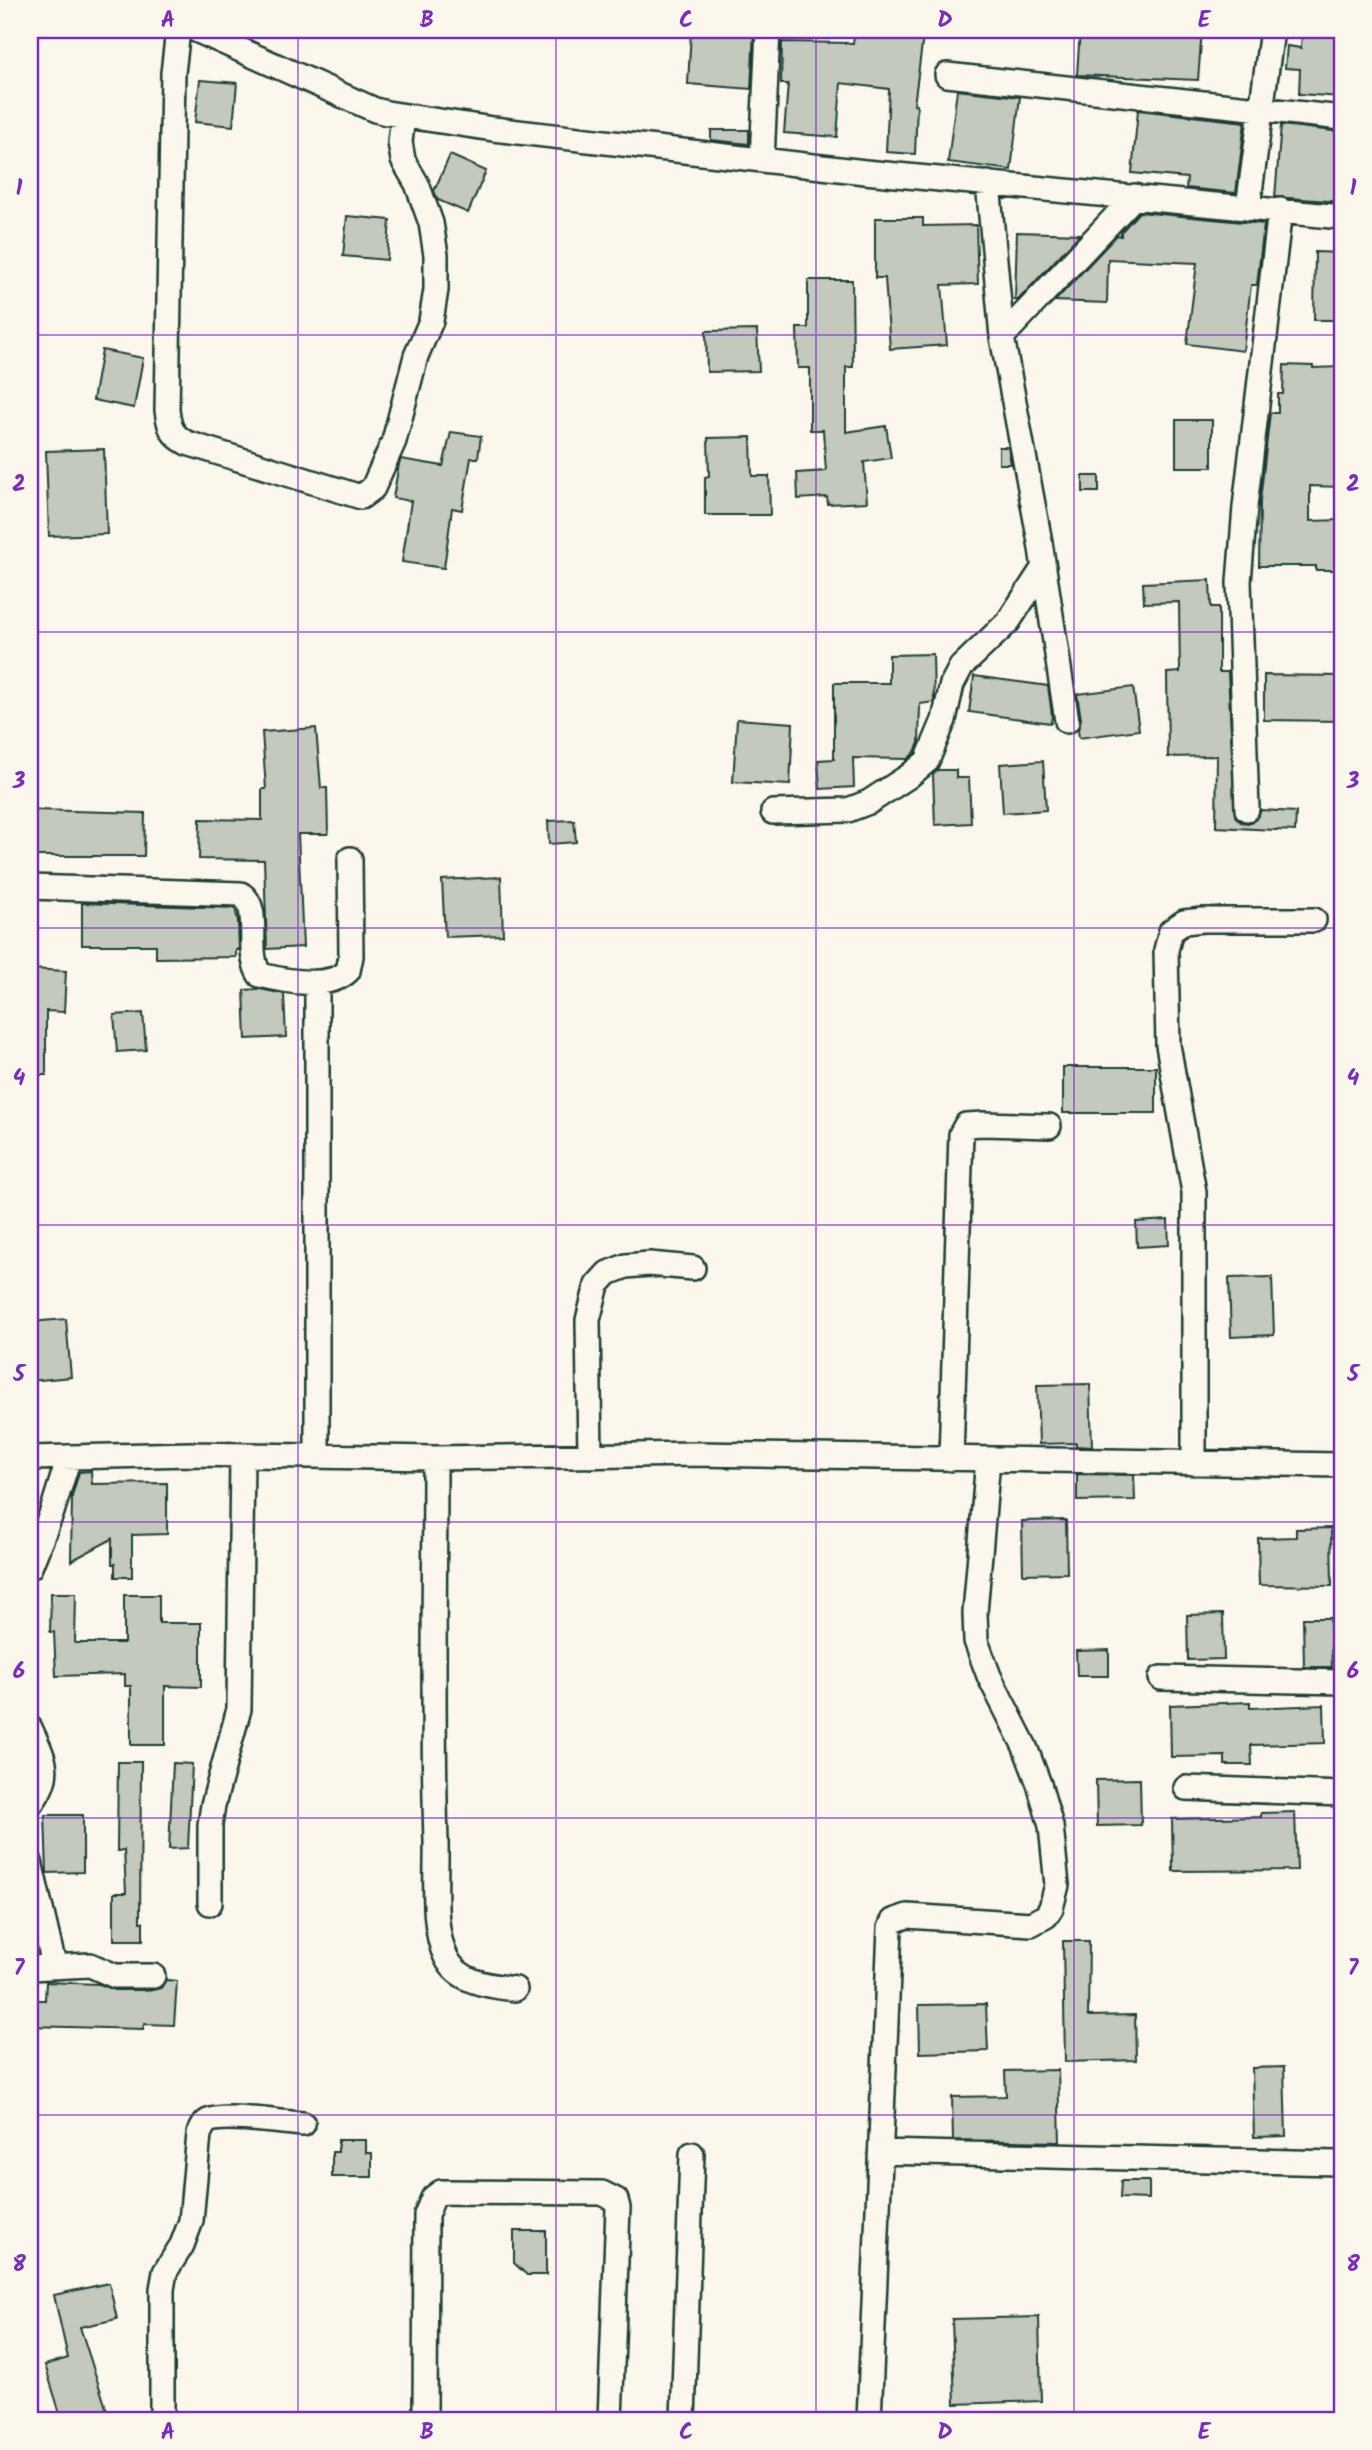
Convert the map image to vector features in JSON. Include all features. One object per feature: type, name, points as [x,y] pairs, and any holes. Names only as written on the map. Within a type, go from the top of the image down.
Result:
[{"type":"street","points":[[178,30],[173,73],[167,411],[169,425],[173,434],[187,443],[361,497],[373,488],[394,442],[416,356],[431,321],[436,290],[436,255],[431,223],[417,184],[403,160],[403,116]]},
{"type":"street","points":[[196,30],[374,110],[403,116],[762,160],[1342,217]]},
{"type":"street","points":[[762,160],[768,30]]},
{"type":"street","points":[[1248,207],[1272,30]]},
{"type":"street","points":[[947,75],[1342,118]]},
{"type":"street","points":[[988,183],[1002,337],[1044,567],[1067,721]]},
{"type":"street","points":[[1002,337],[1135,196]]},
{"type":"street","points":[[1247,809],[1239,582],[1245,507],[1280,210]]},
{"type":"street","points":[[773,812],[848,810],[869,802],[909,776],[926,761],[944,720],[952,684],[961,667],[1008,622],[1044,567]]},
{"type":"street","points":[[30,887],[241,894],[248,898],[251,906],[252,952],[255,968],[260,975],[317,982],[334,980],[348,971],[352,956],[349,859]]},
{"type":"street","points":[[1194,1463],[1194,1192],[1168,1045],[1166,950],[1171,932],[1184,922],[1314,920]]},
{"type":"street","points":[[317,982],[317,1456]]},
{"type":"street","points":[[951,1459],[961,1134],[966,1125],[1049,1126]]},
{"type":"street","points":[[590,1456],[588,1320],[597,1284],[608,1273],[626,1266],[649,1264],[692,1268]]},
{"type":"street","points":[[30,1458],[242,1455],[435,1458],[698,1454],[1342,1465]]},
{"type":"street","points":[[210,1903],[210,1825],[239,1709],[242,1455]]},
{"type":"street","points":[[30,1567],[52,1512],[69,1457]]},
{"type":"street","points":[[435,1458],[435,1817],[438,1937],[447,1960],[458,1972],[481,1985],[515,1989]]},
{"type":"street","points":[[869,2420],[890,1928],[893,1921],[907,1916],[1031,1924],[1046,1916],[1057,1885],[1051,1826],[1040,1784],[1025,1747],[989,1676],[976,1641],[975,1613],[988,1459]]},
{"type":"street","points":[[1161,1678],[1342,1682]]},
{"type":"street","points":[[30,1728],[38,1766],[46,1779],[30,1805]]},
{"type":"street","points":[[1186,1788],[1342,1794]]},
{"type":"street","points":[[30,1862],[54,1965]]},
{"type":"street","points":[[30,1968],[90,1965],[115,1976],[153,1976]]},
{"type":"street","points":[[162,2420],[164,2272],[182,2245],[191,2221],[199,2134],[204,2123],[212,2119],[231,2119],[303,2124]]},
{"type":"street","points":[[881,2152],[1337,2163]]},
{"type":"street","points":[[683,2420],[692,2154]]},
{"type":"street","points":[[425,2420],[426,2215],[433,2198],[441,2192],[602,2193],[616,2200],[618,2208],[610,2420]]},
{"type":"building","points":[[691,30],[754,30],[751,89],[688,84]]},
{"type":"building","points":[[855,30],[923,37],[914,105],[917,105],[915,154],[886,152],[889,89],[841,83],[837,137],[784,133],[788,84],[781,84],[782,42],[853,43]]},
{"type":"building","points":[[1080,30],[1202,30],[1198,80],[1077,75]]},
{"type":"building","points":[[1302,30],[1342,30],[1342,97],[1299,94],[1300,69],[1285,68],[1287,46],[1301,48]]},
{"type":"building","points":[[200,80],[237,83],[233,126],[195,122]]},
{"type":"building","points":[[957,90],[1020,97],[1011,170],[948,162]]},
{"type":"building","points":[[1138,110],[1245,122],[1236,193],[1186,188],[1187,178],[1132,173]]},
{"type":"building","points":[[1281,125],[1342,132],[1342,202],[1275,197]]},
{"type":"building","points":[[711,130],[749,130],[749,144],[711,140]]},
{"type":"building","points":[[450,155],[486,171],[468,213],[438,200],[434,191]]},
{"type":"building","points":[[1139,212],[1264,224],[1257,285],[1251,285],[1243,351],[1187,344],[1197,263],[1108,259],[1107,303],[1055,301],[1117,235],[1121,236],[1121,232]]},
{"type":"building","points":[[347,216],[390,220],[387,260],[343,256]]},
{"type":"building","points":[[875,218],[923,218],[923,226],[976,225],[978,284],[942,285],[947,345],[890,349],[885,278],[875,278]]},
{"type":"building","points":[[1017,232],[1080,234],[1018,300],[1015,300]]},
{"type":"building","points":[[1315,252],[1342,253],[1342,320],[1314,320]]},
{"type":"building","points":[[808,280],[852,280],[853,367],[846,367],[846,432],[886,426],[891,458],[864,462],[867,502],[828,504],[827,497],[798,499],[797,473],[826,471],[823,430],[810,430],[810,368],[798,368],[797,328],[808,328]]},
{"type":"building","points":[[757,330],[759,371],[707,372],[706,331]]},
{"type":"building","points":[[102,350],[143,358],[134,408],[93,400]]},
{"type":"building","points":[[1284,365],[1342,367],[1342,487],[1310,486],[1310,521],[1342,520],[1342,570],[1316,570],[1316,566],[1259,566],[1260,501],[1270,413],[1278,413],[1278,394],[1283,394]]},
{"type":"building","points":[[1176,420],[1212,420],[1212,467],[1176,467]]},
{"type":"building","points":[[451,432],[481,436],[478,458],[471,458],[462,510],[452,508],[444,568],[402,562],[411,501],[393,498],[399,464],[401,459],[443,466]]},
{"type":"building","points":[[751,437],[752,476],[769,476],[770,515],[705,515],[705,477],[709,476],[708,438]]},
{"type":"building","points":[[999,447],[1008,447],[1011,464],[999,464]]},
{"type":"building","points":[[104,449],[107,534],[49,536],[46,451]]},
{"type":"building","points":[[1083,476],[1099,476],[1099,492],[1083,492]]},
{"type":"building","points":[[1210,580],[1211,607],[1219,607],[1219,672],[1228,672],[1235,816],[1241,822],[1248,823],[1255,820],[1261,810],[1296,812],[1295,831],[1216,827],[1217,756],[1168,757],[1167,673],[1180,672],[1179,602],[1144,603],[1143,583]]},
{"type":"building","points":[[933,654],[934,702],[920,704],[919,743],[915,752],[908,759],[853,758],[854,787],[820,789],[818,760],[834,759],[834,683],[889,683],[889,655]]},
{"type":"building","points":[[1264,675],[1342,676],[1342,721],[1264,720]]},
{"type":"building","points":[[974,676],[1048,686],[1051,723],[969,712]]},
{"type":"building","points":[[1133,687],[1139,730],[1079,738],[1081,719],[1077,694]]},
{"type":"building","points":[[737,719],[793,723],[790,785],[733,782]]},
{"type":"building","points":[[316,728],[321,788],[327,788],[328,834],[298,834],[303,947],[267,949],[264,860],[199,859],[200,819],[262,820],[262,789],[266,789],[262,732]]},
{"type":"building","points":[[1043,761],[1046,810],[1003,813],[1000,764]]},
{"type":"building","points":[[937,770],[956,770],[956,778],[969,778],[971,823],[935,825],[933,775]]},
{"type":"building","points":[[35,810],[145,813],[144,856],[34,856]]},
{"type":"building","points":[[574,820],[576,842],[549,844],[548,821]]},
{"type":"building","points":[[501,877],[503,935],[445,937],[442,880]]},
{"type":"building","points":[[82,903],[235,908],[239,950],[236,950],[236,957],[156,958],[156,945],[82,945]]},
{"type":"building","points":[[30,969],[66,971],[64,1012],[46,1011],[46,1075],[30,1075]]},
{"type":"building","points":[[260,989],[284,994],[286,1037],[246,1039],[244,990]]},
{"type":"building","points":[[143,1013],[146,1050],[117,1052],[114,1015]]},
{"type":"building","points":[[1063,1067],[1156,1067],[1156,1113],[1063,1113]]},
{"type":"building","points":[[1168,1220],[1169,1245],[1137,1247],[1136,1222]]},
{"type":"building","points":[[1272,1277],[1274,1335],[1231,1337],[1229,1278]]},
{"type":"building","points":[[66,1319],[71,1377],[30,1381],[30,1322]]},
{"type":"building","points":[[1090,1384],[1092,1447],[1076,1446],[1076,1443],[1039,1444],[1037,1385]]},
{"type":"building","points":[[91,1471],[92,1484],[167,1483],[167,1534],[132,1535],[132,1577],[115,1577],[112,1539],[71,1561],[72,1496],[79,1472]]},
{"type":"building","points":[[1077,1474],[1134,1475],[1135,1500],[1077,1501]]},
{"type":"building","points":[[1066,1520],[1067,1573],[1023,1574],[1022,1521]]},
{"type":"building","points":[[1331,1528],[1332,1586],[1259,1585],[1258,1538],[1296,1537],[1296,1529]]},
{"type":"building","points":[[51,1593],[76,1593],[75,1643],[124,1643],[124,1595],[159,1595],[159,1623],[201,1623],[201,1687],[165,1686],[165,1745],[131,1745],[131,1686],[125,1686],[125,1674],[56,1676],[54,1632],[50,1632]]},
{"type":"building","points":[[1223,1614],[1224,1659],[1188,1660],[1187,1615]]},
{"type":"building","points":[[1303,1618],[1330,1618],[1332,1667],[1304,1667]]},
{"type":"building","points":[[1109,1650],[1109,1676],[1077,1676],[1076,1651]]},
{"type":"building","points":[[1250,1702],[1250,1708],[1324,1705],[1325,1743],[1251,1745],[1252,1765],[1225,1765],[1225,1756],[1171,1757],[1170,1705]]},
{"type":"building","points":[[118,1762],[141,1762],[140,1922],[143,1922],[143,1940],[114,1940],[114,1893],[126,1893],[124,1850],[117,1851]]},
{"type":"building","points":[[173,1763],[192,1764],[188,1848],[169,1849]]},
{"type":"building","points":[[1140,1779],[1141,1825],[1097,1826],[1096,1780]]},
{"type":"building","points":[[1295,1812],[1297,1870],[1173,1871],[1172,1819],[1261,1817],[1261,1813]]},
{"type":"building","points":[[45,1815],[83,1815],[83,1872],[47,1873]]},
{"type":"building","points":[[1063,1941],[1089,1941],[1088,2016],[1135,2015],[1136,2060],[1065,2062]]},
{"type":"building","points":[[166,1980],[177,1981],[174,2025],[144,2024],[143,2029],[30,2026],[30,2000],[45,2000],[46,1982],[99,1984],[115,1990],[153,1990],[161,1988]]},
{"type":"building","points":[[986,2004],[988,2051],[920,2053],[919,2005]]},
{"type":"building","points":[[1284,2067],[1286,2136],[1254,2137],[1252,2068]]},
{"type":"building","points":[[1058,2070],[1060,2142],[953,2140],[952,2097],[1006,2096],[1005,2071]]},
{"type":"building","points":[[338,2140],[366,2140],[366,2153],[372,2153],[372,2177],[332,2177],[332,2152],[338,2152]]},
{"type":"building","points":[[1121,2181],[1149,2181],[1149,2199],[1120,2198]]},
{"type":"building","points":[[514,2231],[546,2231],[546,2275],[527,2275],[514,2263]]},
{"type":"building","points":[[109,2283],[117,2319],[80,2327],[110,2420],[62,2420],[45,2365],[68,2358],[54,2295]]},
{"type":"building","points":[[1039,2317],[1041,2401],[955,2404],[952,2319]]}]
